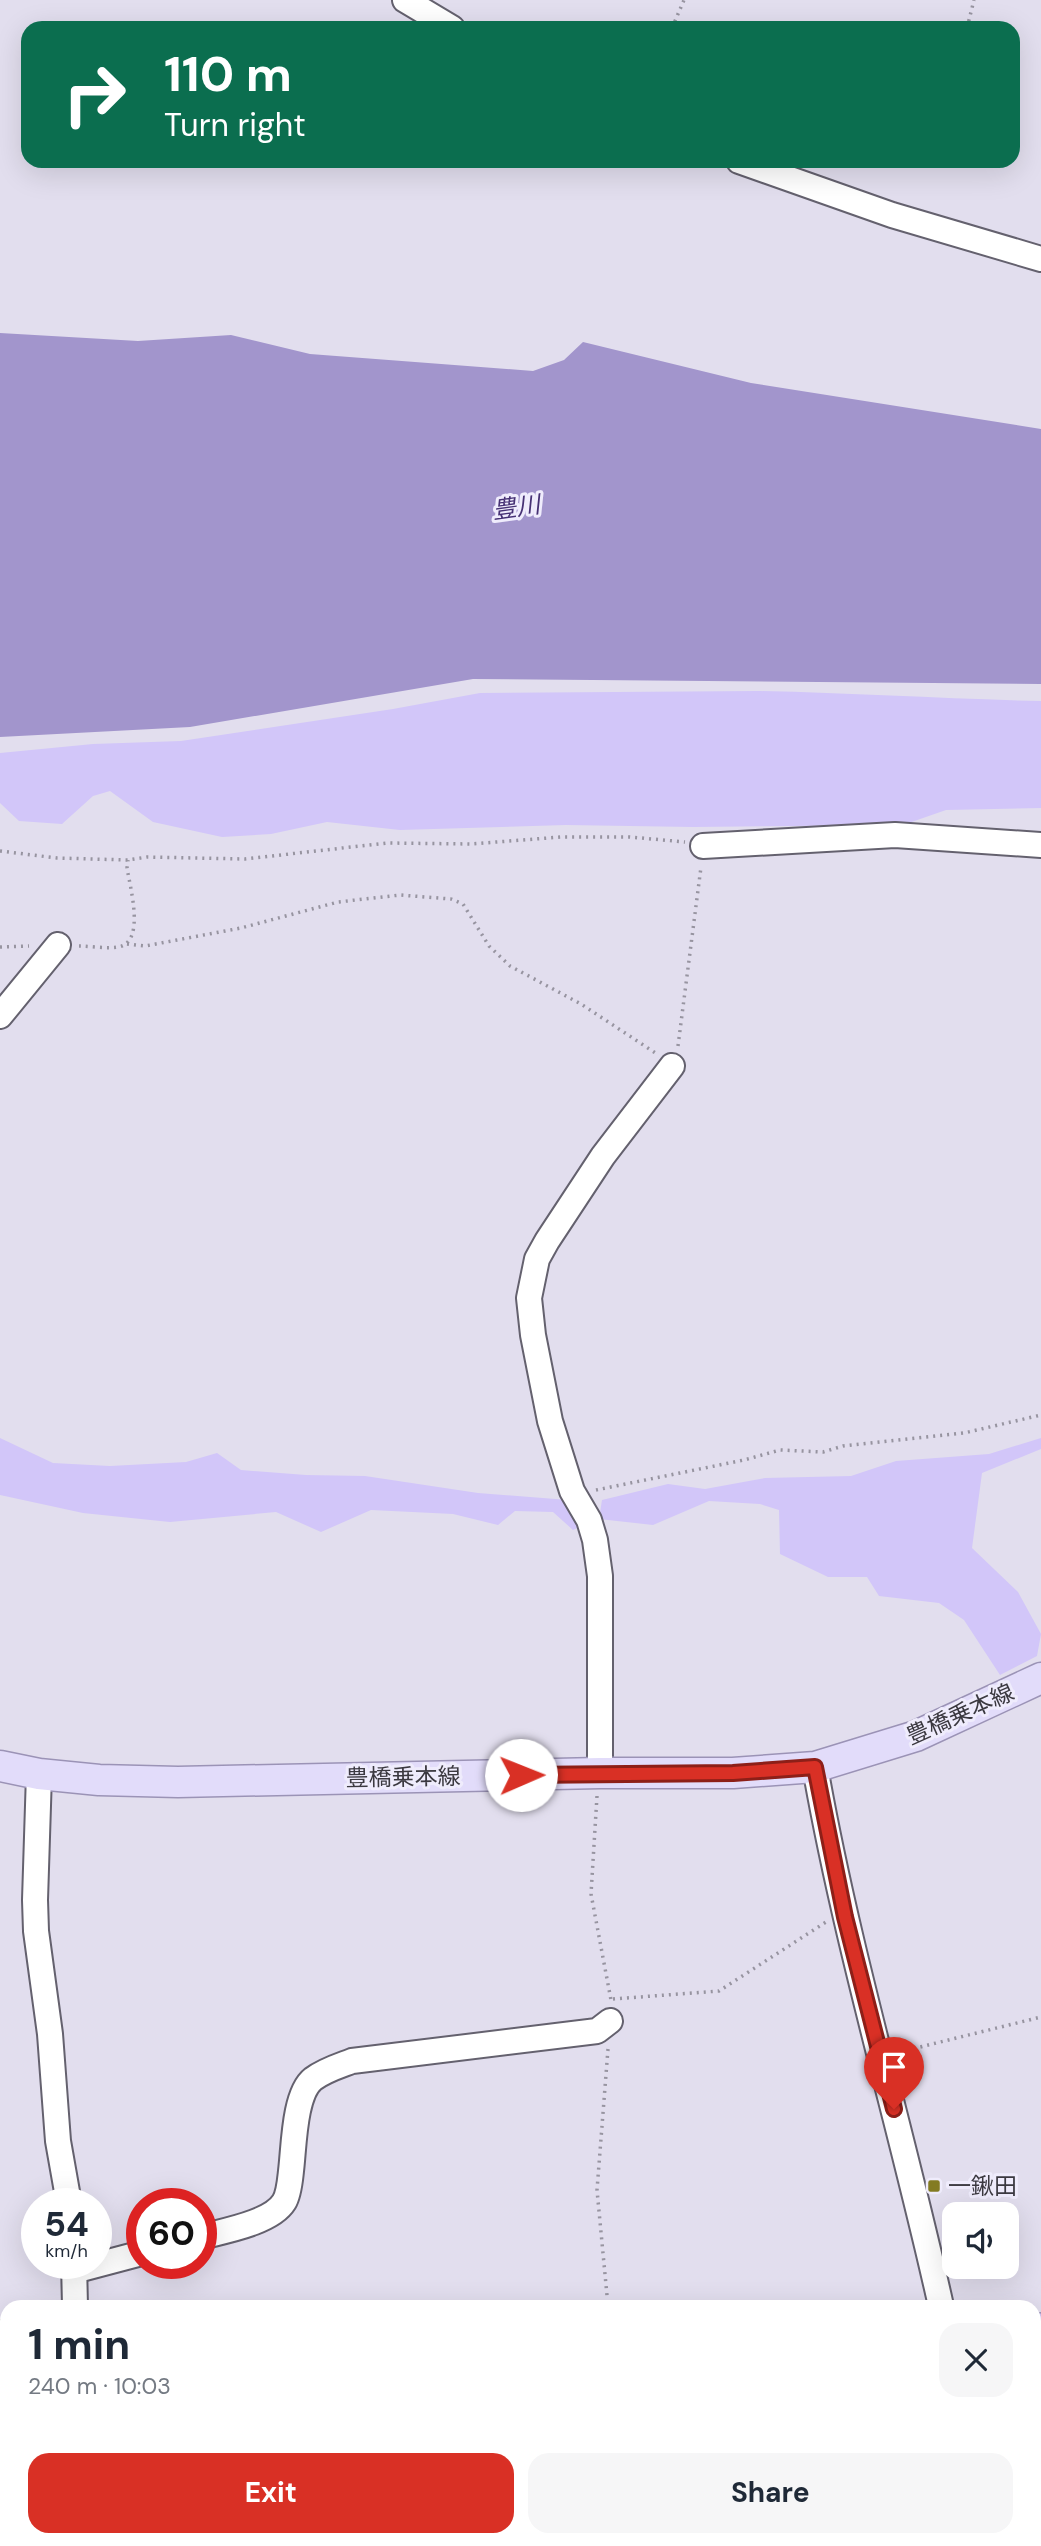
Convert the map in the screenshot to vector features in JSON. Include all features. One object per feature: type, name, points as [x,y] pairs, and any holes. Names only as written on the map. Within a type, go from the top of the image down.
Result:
[{"type":"main road","name":"豊橋乗本線","points":[[0,1766],[39,1774],[100,1780],[178,1782],[600,1773],[733,1773],[815,1767],[916,1737],[1041,1678]]},
{"type":"street","points":[[405,0],[440,21]]},
{"type":"street","points":[[759,168],[892,215],[1041,259]]},
{"type":"street","points":[[704,846],[895,835],[1041,845]]},
{"type":"street","points":[[0,1016],[58,945]]},
{"type":"street","points":[[600,1773],[600,1576],[595,1541],[589,1520],[572,1491],[550,1421],[533,1335],[529,1298],[537,1259],[603,1156],[672,1066]]},
{"type":"street","points":[[815,1767],[845,1917],[921,2214],[940,2300]]},
{"type":"street","points":[[39,1774],[36,1931],[50,2034],[58,2141],[66,2188]]},
{"type":"street","points":[[217,2233],[244,2226],[267,2216],[284,2203],[289,2185],[300,2100],[311,2081],[330,2069],[352,2061],[597,2031],[610,2010]]},
{"type":"street","points":[[74,2279],[75,2300]]},
{"type":"path","points":[[675,21],[684,0]]},
{"type":"path","points":[[969,21],[974,0]]},
{"type":"path","points":[[0,851],[57,858],[245,859],[363,844],[471,844],[561,837],[630,837],[681,841],[704,846],[677,1055],[672,1066],[642,1042],[581,1004],[510,967],[489,946],[463,904],[451,899],[400,895],[338,902],[241,928],[145,946],[58,945]]},
{"type":"path","points":[[127,944],[133,935],[135,921],[128,860]]},
{"type":"path","points":[[572,1491],[591,1491],[670,1476],[780,1450],[823,1452],[843,1447],[964,1433],[1041,1415]]},
{"type":"path","points":[[600,1773],[591,1895],[610,2010],[597,2190],[607,2300]]},
{"type":"path","points":[[610,2010],[719,1991],[830,1920],[845,1917]]},
{"type":"path","points":[[881,2057],[1041,2017]]},
{"type":"shaded area","points":[[758,691],[1041,701],[1041,808],[946,810],[903,825],[566,825],[400,830],[327,822],[271,834],[222,837],[153,822],[110,791],[93,796],[62,824],[19,821],[0,803],[0,753],[93,744],[181,741],[480,693]]},
{"type":"shaded area","points":[[0,1438],[53,1463],[110,1466],[186,1462],[217,1453],[241,1470],[365,1476],[478,1493],[568,1500],[582,1526],[573,1530],[553,1512],[515,1511],[498,1525],[453,1514],[371,1510],[321,1532],[276,1512],[170,1522],[83,1513],[0,1495]]},
{"type":"shaded area","points":[[1041,1438],[1041,1449],[982,1473],[972,1548],[1018,1592],[1041,1634],[1037,1656],[1000,1675],[964,1620],[939,1603],[879,1596],[867,1577],[828,1577],[780,1554],[779,1510],[760,1504],[709,1501],[653,1525],[599,1519],[602,1500],[668,1484],[705,1489],[765,1478],[851,1476],[896,1461],[989,1454]]},
{"type":"water","name":"豊川","points":[[0,333],[138,341],[231,335],[310,354],[533,371],[564,360],[583,342],[751,383],[1041,429],[1041,684],[473,679],[190,727],[0,737]]},
{"type":"place","name":"一鍬田","points":[[934,2186]]},
{"type":"route","points":[[521,1775],[733,1773],[815,1767],[845,1917],[894,2109]]}]
